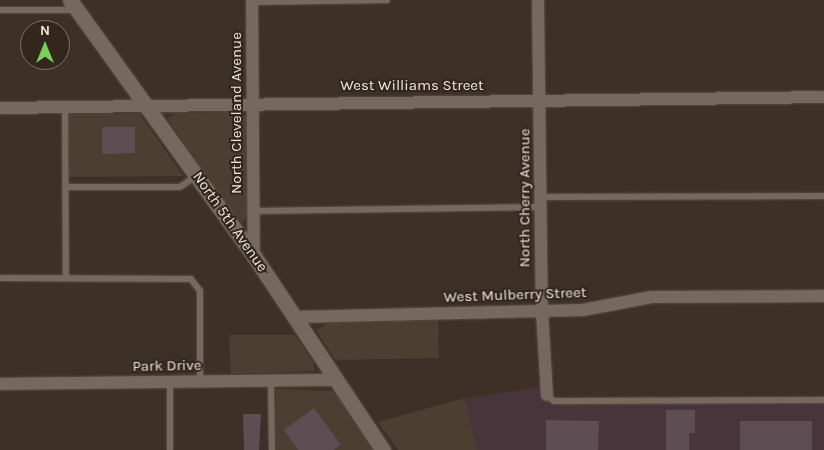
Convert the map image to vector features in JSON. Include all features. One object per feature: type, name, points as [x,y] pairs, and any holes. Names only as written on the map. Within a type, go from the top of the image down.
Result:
[{"type":"street","name":"North Cherry Avenue","points":[[538,0],[542,311],[546,395]]},
{"type":"street","name":"North Cleveland Avenue","points":[[252,1],[254,256]]},
{"type":"street","name":"North 5th Avenue","points":[[73,5],[149,106],[254,256],[296,318],[334,380],[383,450]]},
{"type":"street","name":"West Williams Street","points":[[0,108],[254,103],[540,102],[824,98]]},
{"type":"street","name":"West Mulberry Street","points":[[296,318],[583,310],[652,297],[824,296]]},
{"type":"street","name":"Park Drive","points":[[0,384],[334,380]]},
{"type":"lane","points":[[252,1],[386,0]]},
{"type":"lane","points":[[0,10],[73,5]]},
{"type":"lane","points":[[65,107],[66,278]]},
{"type":"lane","points":[[66,187],[180,187],[197,175]]},
{"type":"lane","points":[[254,211],[824,196]]},
{"type":"lane","points":[[0,278],[180,277],[198,284],[200,382]]},
{"type":"lane","points":[[271,381],[272,450]]},
{"type":"lane","points":[[170,382],[170,450]]},
{"type":"lane","points":[[546,395],[554,401],[824,400]]},
{"type":"shaded area","points":[[240,112],[247,117],[247,217],[242,222],[235,218],[167,118],[175,113]]},
{"type":"shaded area","points":[[69,114],[140,114],[183,176],[69,177]]},
{"type":"shaded area","points":[[438,320],[439,358],[335,360],[316,330],[329,323]]},
{"type":"shaded area","points":[[229,335],[295,335],[313,362],[315,371],[231,374]]},
{"type":"shaded area","points":[[541,387],[547,400],[824,401],[824,450],[477,450],[465,398]]},
{"type":"shaded area","points":[[276,389],[334,391],[376,450],[276,450]]},
{"type":"shaded area","points":[[465,398],[477,450],[398,450],[378,422]]},
{"type":"building","points":[[102,127],[135,127],[135,153],[102,154]]},
{"type":"building","points":[[314,408],[341,445],[333,450],[298,450],[284,430]]},
{"type":"building","points":[[666,410],[695,410],[695,433],[689,433],[689,450],[666,450]]},
{"type":"building","points":[[243,414],[261,414],[259,450],[244,450]]},
{"type":"building","points":[[546,420],[599,421],[598,450],[546,450]]},
{"type":"building","points":[[740,421],[812,421],[812,450],[740,450]]}]
